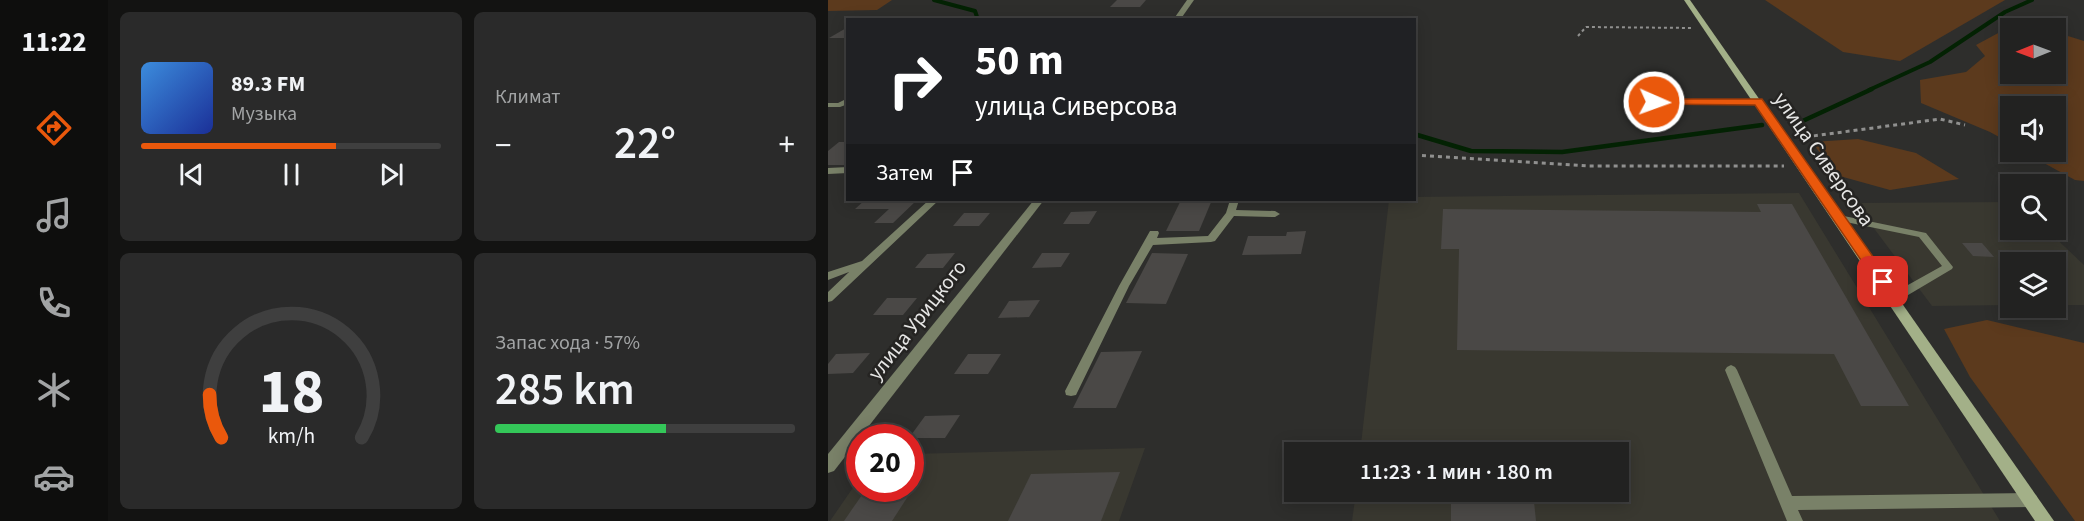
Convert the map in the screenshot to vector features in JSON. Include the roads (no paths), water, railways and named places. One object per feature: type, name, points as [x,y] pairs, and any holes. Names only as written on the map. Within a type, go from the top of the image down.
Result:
[{"type":"street","points":[[1178,18],[1191,0]]},
{"type":"street","name":"улица Сиверсова","points":[[1687,0],[1803,165],[2045,521]]},
{"type":"street","points":[[828,171],[846,170]]},
{"type":"street","name":"улица Урицкого","points":[[828,466],[1038,201]]},
{"type":"lane","points":[[828,105],[840,105],[846,101]]},
{"type":"lane","points":[[1654,102],[1758,102]]},
{"type":"lane","points":[[828,298],[933,201]]},
{"type":"lane","points":[[1071,391],[1124,286],[1152,238],[1212,239],[1232,213],[1234,201]]},
{"type":"lane","points":[[1232,213],[1275,214]]},
{"type":"lane","points":[[1839,218],[1922,234],[1948,267],[1894,298]]},
{"type":"lane","points":[[828,276],[866,262]]},
{"type":"lane","points":[[1731,370],[1795,521]]},
{"type":"lane","points":[[1788,503],[2031,500]]},
{"type":"waterway","points":[[934,0],[975,11],[977,18]]},
{"type":"waterway","points":[[1869,90],[1930,62],[2005,12],[2032,0]]},
{"type":"waterway","points":[[1794,125],[1872,89]]},
{"type":"waterway","points":[[1416,135],[1471,151],[1562,152],[1762,125]]}]
